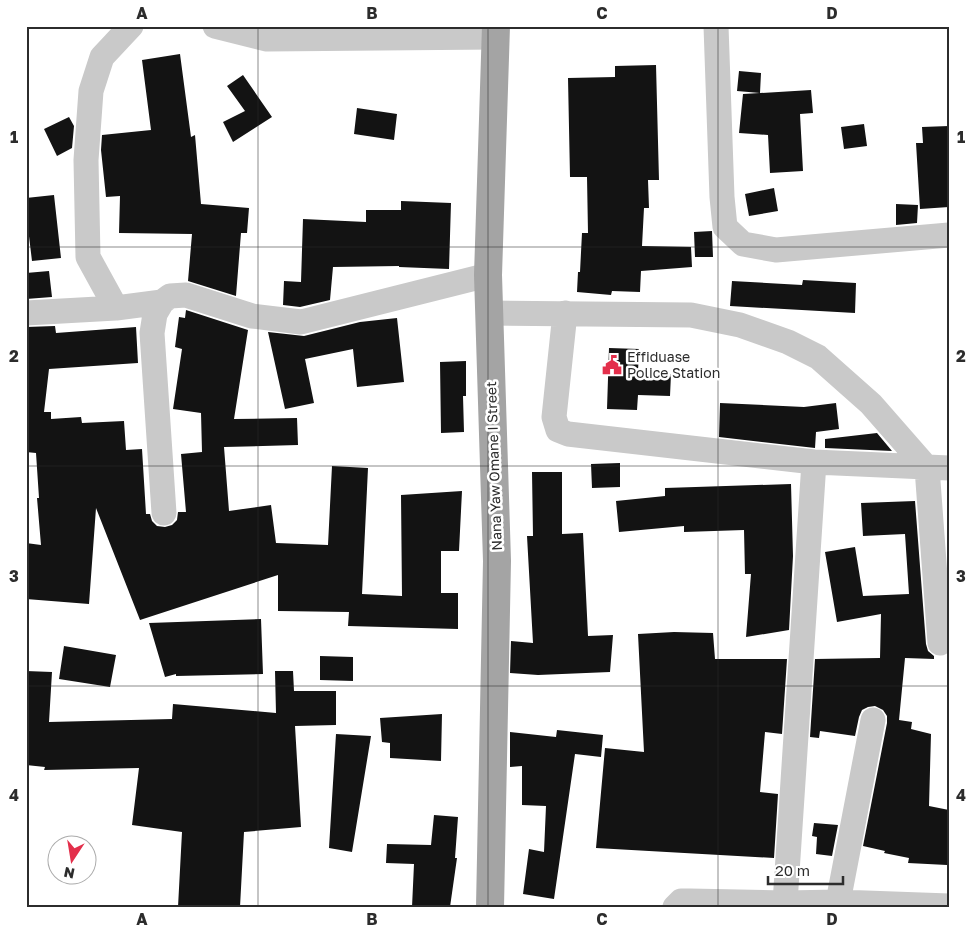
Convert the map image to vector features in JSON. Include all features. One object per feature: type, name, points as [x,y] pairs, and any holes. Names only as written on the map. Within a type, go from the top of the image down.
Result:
[{"type":"main road","name":"Nana Yaw Omane I Street","points":[[490,907],[497,561],[488,275],[496,32]]},
{"type":"street","points":[[116,308],[88,257],[86,160],[91,91],[102,58],[131,26]]},
{"type":"street","points":[[215,26],[267,39],[496,32]]},
{"type":"street","points":[[716,26],[722,197],[725,227],[743,244],[776,250],[949,235]]},
{"type":"street","points":[[164,513],[152,333],[155,314],[162,302],[170,296],[186,295],[252,316],[300,322],[488,275]]},
{"type":"street","points":[[26,313],[116,308],[162,302]]},
{"type":"street","points":[[490,313],[565,312],[690,315],[740,325],[788,342],[818,357],[938,468],[940,643]]},
{"type":"street","points":[[565,312],[554,417],[558,430],[568,434],[814,462],[938,468]]},
{"type":"street","points":[[785,903],[814,462]]},
{"type":"street","points":[[838,902],[873,720]]},
{"type":"street","points":[[675,907],[681,902],[690,901],[838,902],[949,906]]},
{"type":"building","points":[[180,54],[191,137],[195,135],[201,204],[249,208],[247,233],[241,233],[236,296],[188,281],[192,234],[119,233],[120,196],[106,197],[101,150],[102,135],[151,130],[142,60]]},
{"type":"building","points":[[656,65],[659,180],[648,180],[649,208],[644,208],[642,246],[691,247],[692,267],[641,271],[640,292],[612,291],[611,295],[577,292],[582,233],[588,233],[587,177],[570,177],[568,78],[615,77],[615,66]]},
{"type":"building","points":[[739,71],[761,73],[760,93],[737,91]]},
{"type":"building","points":[[243,75],[272,117],[233,142],[223,122],[245,111],[227,86]]},
{"type":"building","points":[[811,90],[813,113],[800,114],[803,171],[770,173],[768,135],[739,133],[743,94]]},
{"type":"building","points":[[357,108],[397,114],[394,140],[354,134]]},
{"type":"building","points":[[69,117],[74,126],[72,148],[57,156],[44,129]]},
{"type":"building","points":[[864,124],[867,146],[844,149],[841,127]]},
{"type":"building","points":[[949,126],[949,207],[920,209],[916,143],[923,143],[922,127]]},
{"type":"building","points":[[774,188],[778,211],[749,216],[745,194]]},
{"type":"building","points":[[54,195],[61,258],[32,261],[28,228],[26,228],[26,198]]},
{"type":"building","points":[[401,201],[451,203],[449,269],[399,266],[333,267],[330,300],[300,307],[283,305],[284,281],[301,282],[303,219],[366,222],[366,210],[401,210]]},
{"type":"building","points":[[896,204],[918,205],[917,223],[896,225]]},
{"type":"building","points":[[712,231],[713,257],[695,257],[694,232]]},
{"type":"building","points":[[49,271],[52,297],[26,299],[26,273]]},
{"type":"building","points":[[803,280],[856,283],[855,313],[730,306],[732,281],[802,285]]},
{"type":"building","points":[[186,310],[248,330],[234,419],[297,418],[298,445],[224,447],[229,511],[271,505],[276,543],[328,545],[332,466],[368,468],[362,594],[402,596],[401,495],[462,491],[459,551],[441,551],[441,593],[458,593],[458,629],[348,626],[349,612],[278,611],[278,575],[140,620],[96,508],[89,604],[26,599],[26,543],[41,545],[36,453],[26,452],[26,327],[55,326],[56,333],[136,327],[138,363],[49,369],[44,412],[51,412],[51,419],[81,417],[82,423],[124,421],[126,450],[142,449],[146,514],[150,514],[152,521],[157,526],[165,527],[172,525],[177,520],[178,512],[186,512],[181,454],[202,452],[201,413],[173,409],[182,349],[175,347],[179,317],[185,318]]},
{"type":"building","points":[[397,318],[404,382],[357,387],[353,349],[305,359],[314,403],[285,409],[268,332],[304,336],[360,322]]},
{"type":"building","points":[[609,348],[639,349],[638,372],[671,374],[670,396],[638,395],[637,410],[607,409]]},
{"type":"building","points":[[466,361],[466,396],[463,396],[464,432],[441,433],[440,362]]},
{"type":"building","points":[[720,403],[804,407],[836,403],[839,429],[816,432],[815,448],[719,437]]},
{"type":"building","points":[[877,433],[892,451],[825,448],[825,439]]},
{"type":"building","points":[[620,463],[620,487],[592,488],[591,464]]},
{"type":"building","points":[[532,472],[562,472],[562,534],[583,533],[588,636],[613,635],[610,672],[538,675],[510,673],[511,641],[533,643],[527,536],[533,536]]},
{"type":"building","points":[[791,484],[793,556],[789,630],[746,637],[751,574],[745,574],[744,530],[684,532],[684,526],[619,532],[616,501],[665,496],[665,488]]},
{"type":"building","points":[[915,501],[926,644],[928,651],[934,656],[934,659],[905,658],[899,720],[912,722],[911,729],[931,734],[929,806],[949,810],[947,865],[908,863],[909,858],[863,846],[887,723],[887,716],[883,710],[875,706],[862,710],[855,736],[820,731],[819,738],[810,737],[815,659],[880,658],[881,614],[837,622],[825,552],[855,547],[863,596],[909,594],[905,534],[863,536],[861,503]]},
{"type":"building","points":[[261,619],[263,674],[176,676],[176,674],[165,677],[149,623]]},
{"type":"building","points":[[674,632],[713,633],[715,659],[787,659],[782,734],[765,732],[760,792],[778,794],[774,858],[596,848],[605,748],[644,752],[638,634]]},
{"type":"building","points":[[64,646],[116,655],[110,687],[59,679]]},
{"type":"building","points":[[320,656],[353,657],[353,681],[320,680]]},
{"type":"building","points":[[26,671],[52,672],[49,722],[172,719],[173,704],[276,713],[275,671],[293,671],[294,691],[336,691],[336,725],[295,726],[301,827],[244,832],[240,907],[178,907],[182,832],[132,825],[139,768],[44,770],[45,767],[26,765]]},
{"type":"building","points":[[442,714],[441,761],[390,758],[390,743],[382,742],[380,718]]},
{"type":"building","points":[[557,730],[603,735],[601,757],[575,754],[554,899],[523,894],[529,849],[544,852],[546,806],[522,805],[522,766],[510,767],[510,732],[556,737]]},
{"type":"building","points":[[336,734],[371,736],[352,852],[329,848]]},
{"type":"building","points":[[434,815],[458,817],[455,858],[457,858],[450,907],[412,907],[414,864],[386,863],[387,844],[431,845]]},
{"type":"building","points":[[814,823],[838,825],[832,856],[816,854],[817,837],[812,836]]},
{"type":"place","name":"Effiduase Police Station","points":[[612,365]]}]
